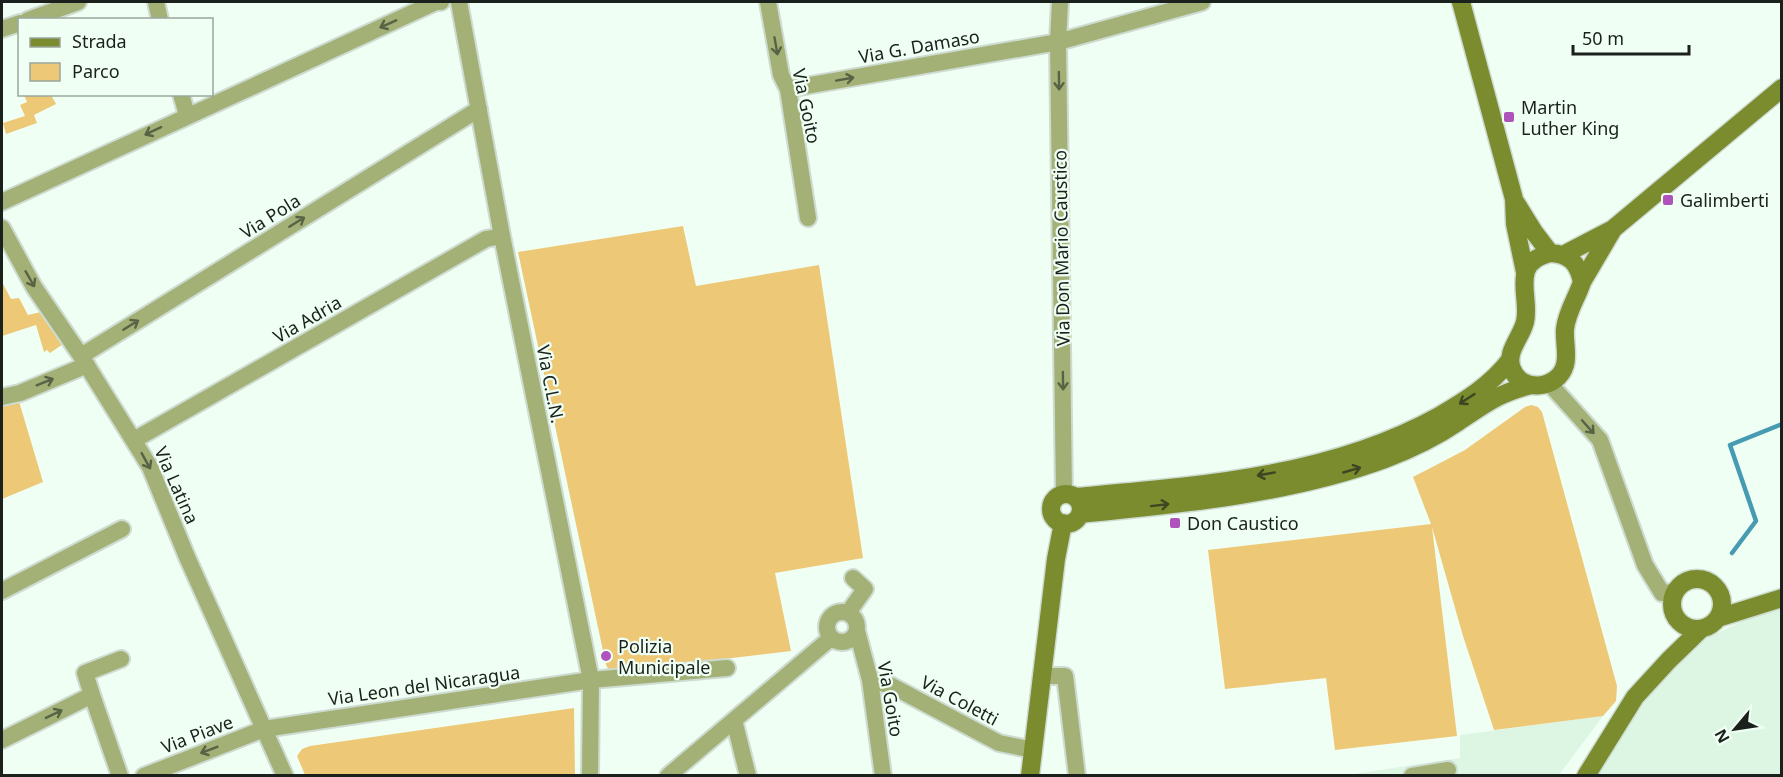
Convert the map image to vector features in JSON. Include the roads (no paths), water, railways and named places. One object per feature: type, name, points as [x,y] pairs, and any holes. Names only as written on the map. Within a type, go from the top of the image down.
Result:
[{"type":"street","points":[[34,18],[78,2]]},
{"type":"street","points":[[156,2],[160,18]]},
{"type":"street","points":[[2,202],[436,2],[441,2]]},
{"type":"street","name":"Via C.L.N.","points":[[459,2],[502,236],[591,680],[590,776]]},
{"type":"street","name":"Via Goito","points":[[768,2],[781,75],[788,89],[808,218]]},
{"type":"street","name":"Via Don Mario Caustico","points":[[1060,2],[1058,42],[1073,502]]},
{"type":"street","name":"Via G. Damaso","points":[[788,89],[1058,42],[1202,2]]},
{"type":"street","points":[[1461,2],[1514,199],[1525,220],[1557,254],[1575,262],[1582,282]]},
{"type":"street","points":[[2,29],[18,24]]},
{"type":"street","points":[[1526,272],[1530,264],[1538,257],[1557,254],[1613,229],[1782,88]]},
{"type":"street","points":[[182,96],[187,116]]},
{"type":"street","name":"Via Pola","points":[[2,397],[20,393],[84,361],[478,109]]},
{"type":"street","points":[[1514,199],[1515,224],[1526,272],[1527,308],[1525,322],[1511,352],[1510,360],[1517,377],[1531,385]]},
{"type":"street","name":"Via Latina","points":[[2,228],[34,287],[84,361],[150,467],[187,557],[285,776]]},
{"type":"street","points":[[1073,502],[1075,521],[1063,524],[1056,519],[1051,508],[1056,498],[1073,502],[1250,493],[1334,475],[1362,467],[1413,447],[1458,422],[1494,397],[1531,385],[1541,386],[1549,383],[1560,375],[1565,366],[1567,318],[1582,282],[1613,229]]},
{"type":"street","name":"Via Adria","points":[[134,440],[486,239],[502,236]]},
{"type":"street","points":[[1073,502],[1244,478],[1283,471],[1353,452],[1406,433],[1450,410],[1495,378],[1510,360]]},
{"type":"street","points":[[1549,383],[1600,440],[1645,566],[1662,593],[1674,592],[1686,581],[1695,579],[1711,583],[1717,589],[1722,603],[1718,618]]},
{"type":"street","points":[[1030,776],[1056,560],[1063,524]]},
{"type":"street","points":[[2,591],[122,529]]},
{"type":"street","points":[[848,613],[865,589],[853,578]]},
{"type":"street","points":[[1717,589],[1761,604]]},
{"type":"street","points":[[1674,592],[1672,609],[1675,617],[1686,627],[1701,629]]},
{"type":"street","points":[[1586,776],[1635,697],[1701,629],[1718,618],[1782,598]]},
{"type":"street","points":[[838,613],[848,613],[856,620],[857,631],[852,639],[844,643],[831,638],[826,628],[829,619],[838,613]]},
{"type":"street","points":[[1669,660],[1675,617]]},
{"type":"street","name":"Via Goito","points":[[857,631],[870,680],[883,776]]},
{"type":"street","points":[[668,776],[831,638]]},
{"type":"street","points":[[120,776],[85,673],[121,659]]},
{"type":"street","name":"Via Leon del Nicaragua","points":[[264,729],[591,680],[727,668]]},
{"type":"street","points":[[1042,676],[1065,676],[1077,776]]},
{"type":"street","name":"Via Coletti","points":[[870,680],[892,686],[999,743],[1033,750]]},
{"type":"street","points":[[2,740],[92,695]]},
{"type":"street","points":[[734,720],[748,776]]},
{"type":"street","name":"Via Piave","points":[[144,776],[264,729]]},
{"type":"street","points":[[1412,776],[1448,770]]},
{"type":"waterway","points":[[1732,553],[1756,521],[1730,445],[1782,424]]},
{"type":"place","name":"Martin Luther King","points":[[1509,117]]},
{"type":"place","name":"Galimberti","points":[[1668,200]]},
{"type":"place","name":"Don Caustico","points":[[1175,523]]},
{"type":"place","name":"Polizia Municipale","points":[[606,656]]}]
